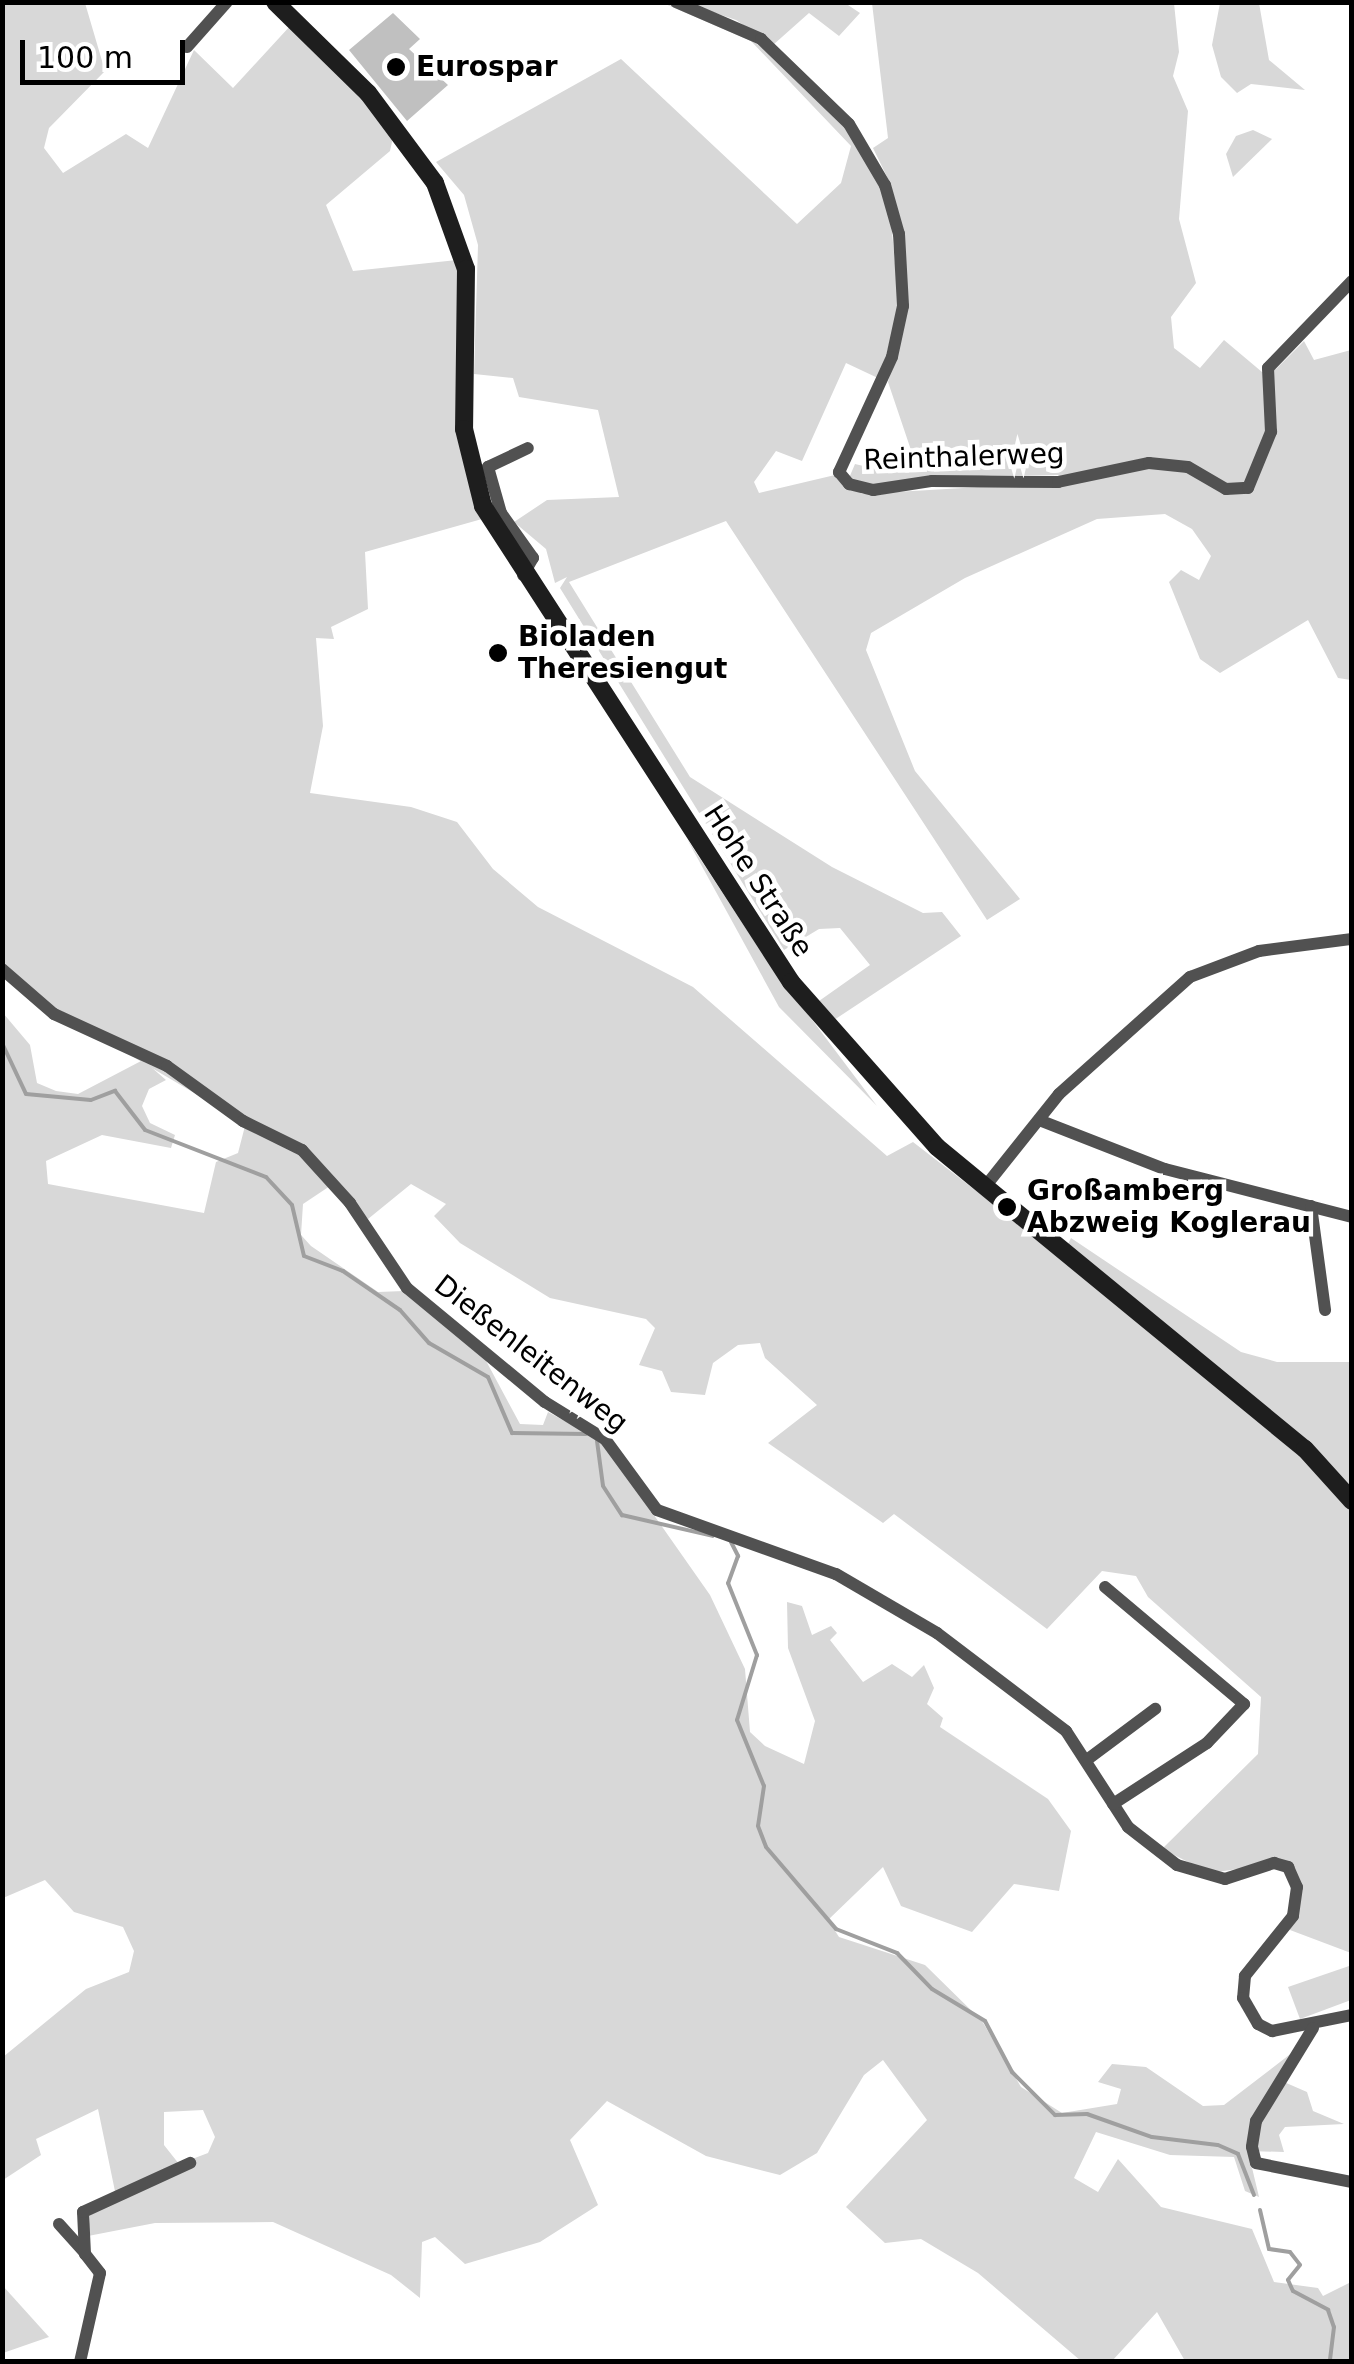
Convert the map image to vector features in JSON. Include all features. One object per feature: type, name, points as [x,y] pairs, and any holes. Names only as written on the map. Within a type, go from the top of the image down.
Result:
[{"type":"main road","name":"Hohe Straße","points":[[275,2],[386,114],[446,205],[468,291],[467,452],[483,506],[523,575],[814,1012],[898,1109],[984,1188],[1285,1432],[1352,1501]]},
{"type":"street","points":[[187,47],[227,2]]},
{"type":"street","name":"Reinthalerweg","points":[[676,2],[760,38],[850,124],[885,184],[900,246],[904,306],[892,357],[840,472],[849,484],[872,490],[932,482],[1058,482],[1148,462],[1188,467],[1226,489],[1248,488],[1271,432],[1268,368],[1352,281]]},
{"type":"street","name":"Hohe Straße","points":[[523,575],[533,558],[501,513],[488,467],[528,448]]},
{"type":"street","points":[[984,1188],[1091,1061],[1200,971],[1258,952],[1352,939]]},
{"type":"street","name":"Dießenleitenweg","points":[[2,969],[54,1014],[167,1066],[244,1121],[302,1150],[350,1203],[407,1288],[535,1394],[605,1438],[658,1510],[680,1523],[731,1530],[769,1556],[836,1574],[884,1601],[1056,1722],[1088,1759],[1112,1804],[1140,1838],[1197,1874],[1233,1879],[1274,1862],[1288,1867],[1297,1892],[1293,1916],[1246,1976],[1242,1992],[1261,2027],[1312,2028],[1352,2015]]},
{"type":"street","points":[[1039,1120],[1165,1169],[1352,1217]]},
{"type":"street","points":[[1311,1206],[1325,1310]]},
{"type":"street","points":[[1105,1587],[1244,1704],[1207,1743],[1112,1804]]},
{"type":"street","points":[[1088,1759],[1155,1708]]},
{"type":"street","points":[[1312,2028],[1256,2121],[1252,2146],[1256,2163],[1352,2182]]},
{"type":"street","points":[[85,2254],[84,2210],[190,2163]]},
{"type":"street","points":[[59,2224],[100,2273],[80,2362]]},
{"type":"shaded area","points":[[2,3],[85,3],[105,71],[49,128],[44,148],[63,173],[126,134],[148,148],[194,50],[233,88],[291,25],[394,133],[390,151],[326,205],[353,271],[457,260],[458,438],[482,519],[365,552],[368,609],[331,627],[334,639],[316,638],[323,726],[310,793],[411,807],[457,822],[493,869],[538,907],[693,987],[887,1156],[913,1142],[1037,1238],[1067,1246],[1071,1238],[1241,1352],[1277,1362],[1351,1362],[1351,1953],[1290,1930],[1300,1886],[1279,1863],[1210,1873],[1162,1849],[1258,1754],[1261,1697],[1148,1597],[1136,1576],[1102,1571],[1047,1629],[894,1514],[883,1523],[768,1443],[817,1405],[765,1358],[760,1343],[738,1345],[713,1363],[705,1395],[671,1392],[662,1371],[639,1365],[655,1328],[646,1319],[550,1298],[460,1243],[434,1216],[446,1204],[411,1184],[368,1219],[326,1171],[57,1012],[3,964]]},
{"type":"shaded area","points":[[663,3],[733,25],[800,78],[866,152],[890,211],[899,306],[880,379],[846,363],[802,461],[776,451],[754,482],[759,493],[835,475],[862,494],[1063,482],[1058,475],[991,475],[872,487],[849,478],[855,464],[876,469],[914,459],[888,382],[903,327],[891,185],[873,148],[888,138],[872,3],[1174,3],[1179,52],[1173,76],[1188,111],[1179,219],[1196,283],[1171,317],[1174,348],[1200,368],[1224,340],[1262,372],[1276,369],[1304,341],[1314,360],[1351,350],[1351,680],[1338,678],[1308,620],[1220,673],[1200,659],[1169,582],[1181,570],[1199,580],[1211,556],[1192,529],[1165,514],[1097,519],[965,578],[871,633],[866,650],[915,771],[1020,899],[987,920],[726,521],[569,582],[690,777],[832,867],[923,913],[942,912],[961,936],[834,1020],[819,1001],[870,965],[840,928],[819,929],[784,950],[560,588],[567,577],[555,583],[546,549],[514,522],[547,500],[619,497],[598,410],[519,397],[513,378],[474,374],[478,245],[464,195],[436,162],[621,59],[797,224],[841,183],[851,146],[751,41]]},
{"type":"shaded area","points":[[686,3],[845,3],[860,13],[839,36],[809,13],[773,45],[736,20]]},
{"type":"shaded area","points":[[1220,3],[1259,3],[1269,60],[1305,90],[1251,84],[1237,93],[1221,77],[1212,45]]},
{"type":"shaded area","points":[[1253,130],[1272,139],[1233,177],[1226,154],[1236,136]]},
{"type":"shaded area","points":[[687,839],[764,956],[877,1106],[779,1007]]},
{"type":"shaded area","points":[[3,1013],[30,1045],[37,1083],[56,1091],[78,1094],[143,1060],[166,1080],[149,1089],[142,1106],[150,1123],[175,1135],[171,1148],[102,1135],[46,1161],[48,1184],[204,1213],[216,1162],[238,1153],[245,1126],[287,1144],[330,1186],[303,1204],[301,1235],[311,1246],[378,1292],[404,1291],[484,1357],[520,1424],[543,1425],[548,1412],[602,1441],[710,1595],[745,1669],[750,1732],[765,1746],[804,1764],[815,1721],[788,1648],[787,1602],[802,1606],[812,1635],[831,1626],[837,1633],[830,1640],[863,1682],[892,1664],[912,1677],[924,1665],[934,1688],[927,1704],[943,1718],[940,1727],[1048,1799],[1071,1831],[1059,1891],[1014,1884],[972,1932],[901,1906],[883,1867],[828,1920],[839,1937],[925,1965],[982,2021],[1021,2087],[1062,2113],[1117,2104],[1121,2089],[1098,2082],[1112,2064],[1146,2067],[1203,2106],[1224,2105],[1293,2052],[1284,2082],[1307,2092],[1313,2111],[1344,2124],[1285,2127],[1279,2135],[1284,2152],[1248,2151],[1259,2197],[1245,2191],[1234,2157],[1170,2155],[1096,2132],[1074,2178],[1098,2192],[1118,2159],[1161,2207],[1252,2229],[1274,2282],[1318,2288],[1323,2296],[1351,2282],[1351,2361],[1185,2361],[1157,2312],[1112,2361],[1081,2361],[978,2273],[921,2239],[885,2243],[846,2207],[927,2120],[883,2060],[864,2075],[817,2153],[780,2175],[706,2156],[607,2101],[570,2140],[598,2205],[540,2242],[465,2264],[435,2237],[422,2242],[420,2298],[391,2275],[273,2222],[155,2223],[88,2236],[90,2213],[117,2201],[98,2109],[36,2139],[41,2155],[3,2180],[3,2057],[86,1989],[129,1972],[134,1951],[123,1927],[74,1912],[45,1880],[3,1898]],"holes":[[[203,2110],[215,2137],[208,2153],[179,2164],[164,2145],[164,2112]]]},
{"type":"shaded area","points":[[1352,1965],[1351,2000],[1300,2019],[1288,1987]]},
{"type":"shaded area","points":[[3,2286],[49,2337],[3,2353]]},
{"type":"building","name":"Eurospar","points":[[393,13],[420,39],[409,49],[448,85],[407,121],[349,50]]},
{"type":"waterway","points":[[2,1043],[26,1094],[91,1100],[115,1091],[145,1130],[266,1177],[292,1205],[304,1256],[343,1271],[400,1310],[429,1343],[488,1377],[512,1433],[586,1434]]},
{"type":"waterway","points":[[597,1441],[603,1486],[622,1515],[713,1536]]},
{"type":"waterway","points":[[731,1542],[738,1556],[728,1583],[757,1655],[737,1720],[764,1786],[758,1826],[766,1847],[836,1929],[897,1953],[932,1989],[985,2021],[1012,2072],[1055,2115],[1087,2114],[1152,2137],[1218,2145],[1238,2154],[1254,2195]]},
{"type":"waterway","points":[[1260,2210],[1269,2249],[1290,2252],[1300,2265],[1288,2280],[1293,2291],[1328,2310],[1334,2327],[1330,2362]]},
{"type":"place","name":"Eurospar","points":[[396,67]]},
{"type":"place","name":"Bioladen Theresiengut","points":[[498,653]]},
{"type":"place","name":"Großamberg Abzweig Koglerau","points":[[1007,1207]]}]
